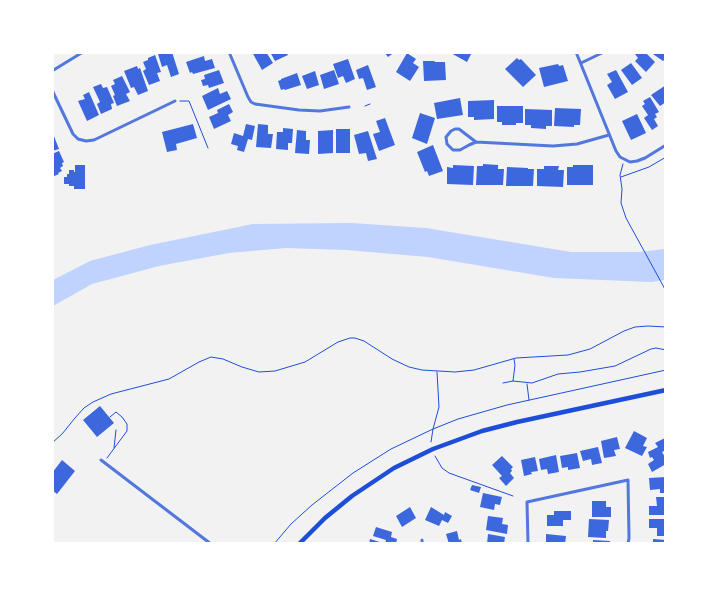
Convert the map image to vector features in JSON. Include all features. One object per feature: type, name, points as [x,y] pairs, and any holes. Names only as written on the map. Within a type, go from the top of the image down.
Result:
[{"type":"main road","points":[[299,544],[325,518],[352,496],[394,468],[434,451],[482,431],[508,424],[666,390]]},
{"type":"street","points":[[52,71],[83,52]]},
{"type":"street","points":[[230,52],[248,97],[255,104],[320,111],[349,107]]},
{"type":"street","points":[[576,52],[618,154],[630,162],[641,160],[666,145]]},
{"type":"street","points":[[581,63],[604,52]]},
{"type":"street","points":[[52,90],[73,134],[78,139],[86,141],[94,140],[174,101]]},
{"type":"street","points":[[476,142],[459,130],[451,131],[446,137],[447,144],[452,150],[460,150],[476,142],[565,145],[582,143],[610,135]]},
{"type":"street","points":[[102,461],[211,544]]},
{"type":"street","points":[[528,544],[527,502],[628,480],[628,544]]},
{"type":"path","points":[[174,101],[189,101],[208,148]]},
{"type":"path","points":[[364,106],[370,104]]},
{"type":"path","points":[[620,177],[648,167],[666,157]]},
{"type":"path","points":[[622,166],[620,177],[622,188],[621,203],[626,218],[666,291]]},
{"type":"path","points":[[52,443],[93,402],[111,394],[169,379],[211,357],[223,359],[259,372],[275,371],[305,362],[338,342],[355,338],[364,341],[400,363],[422,370],[438,372],[464,371],[533,356],[568,355],[590,349],[635,327],[666,327]]},
{"type":"path","points":[[503,383],[513,381],[528,383],[558,374],[615,366],[652,349],[666,350]]},
{"type":"path","points":[[513,381],[514,359]]},
{"type":"path","points":[[274,544],[291,524],[312,505],[353,473],[390,449],[433,428],[482,411],[666,370]]},
{"type":"path","points":[[438,372],[440,404],[433,428],[431,444],[442,468],[449,473],[513,496]]},
{"type":"path","points":[[528,383],[529,400]]},
{"type":"path","points":[[102,461],[127,431],[127,424],[122,416],[116,412],[110,417]]},
{"type":"path","points":[[114,448],[116,430]]},
{"type":"water","points":[[351,223],[426,228],[571,252],[639,252],[665,249],[665,280],[651,282],[554,278],[428,257],[346,250],[286,248],[229,253],[159,266],[92,284],[53,306],[53,280],[90,261],[150,245],[253,224]]},
{"type":"building","points":[[172,52],[179,74],[171,77],[167,65],[162,67],[158,54]]},
{"type":"building","points":[[252,52],[266,52],[273,63],[262,70]]},
{"type":"building","points":[[270,52],[286,52],[288,55],[275,61]]},
{"type":"building","points":[[384,52],[395,52],[388,57]]},
{"type":"building","points":[[449,52],[472,52],[467,62]]},
{"type":"building","points":[[636,52],[645,52],[655,62],[646,72],[635,61],[638,58],[635,54]]},
{"type":"building","points":[[650,52],[666,52],[666,58],[663,61]]},
{"type":"building","points":[[407,53],[416,59],[413,63],[419,67],[410,81],[396,72]]},
{"type":"building","points":[[155,55],[161,72],[157,73],[160,81],[149,85],[143,71],[146,69],[143,62]]},
{"type":"building","points":[[204,56],[205,61],[212,59],[215,68],[193,74],[192,72],[190,73],[186,62]]},
{"type":"building","points":[[517,58],[521,59],[536,75],[523,87],[505,69]]},
{"type":"building","points":[[348,59],[355,79],[346,83],[343,76],[338,78],[333,64]]},
{"type":"building","points":[[423,61],[445,62],[446,80],[424,81]]},
{"type":"building","points":[[631,63],[642,78],[632,85],[621,70]]},
{"type":"building","points":[[558,64],[559,66],[563,65],[568,81],[544,87],[539,68]]},
{"type":"building","points":[[368,65],[376,87],[367,90],[363,78],[359,79],[356,70]]},
{"type":"building","points":[[137,66],[138,69],[140,68],[148,91],[138,95],[134,87],[131,88],[124,71]]},
{"type":"building","points":[[219,70],[224,83],[209,88],[208,85],[203,86],[201,80],[205,79],[204,75]]},
{"type":"building","points":[[334,70],[339,84],[324,89],[320,75]]},
{"type":"building","points":[[616,70],[628,92],[615,99],[607,85],[612,82],[607,74]]},
{"type":"building","points":[[315,71],[319,85],[307,89],[302,76]]},
{"type":"building","points":[[297,73],[301,85],[281,90],[278,81]]},
{"type":"building","points":[[122,76],[130,92],[126,94],[130,101],[117,106],[111,86],[115,84],[113,80]]},
{"type":"building","points":[[101,84],[103,88],[107,87],[114,103],[111,104],[112,109],[101,114],[97,104],[100,102],[93,87]]},
{"type":"building","points":[[666,85],[666,102],[660,106],[651,95]]},
{"type":"building","points":[[218,88],[220,94],[227,91],[231,99],[208,110],[202,96]]},
{"type":"building","points":[[89,92],[99,115],[87,121],[78,101],[85,99],[83,95]]},
{"type":"building","points":[[650,97],[659,112],[655,114],[657,117],[654,119],[658,126],[652,130],[644,118],[648,115],[642,106],[645,104],[643,101]]},
{"type":"building","points":[[460,98],[463,115],[437,119],[434,103]]},
{"type":"building","points":[[494,100],[494,119],[474,120],[474,117],[468,117],[468,101]]},
{"type":"building","points":[[229,104],[233,112],[228,115],[231,121],[214,129],[209,117],[218,113],[217,110]]},
{"type":"building","points":[[497,106],[523,106],[523,123],[502,125],[502,122],[497,122]]},
{"type":"building","points":[[555,108],[581,109],[580,125],[574,125],[574,127],[554,126]]},
{"type":"building","points":[[525,109],[552,110],[552,126],[546,126],[546,129],[531,128],[531,125],[525,125]]},
{"type":"building","points":[[420,113],[435,118],[427,144],[412,138]]},
{"type":"building","points":[[637,114],[646,133],[631,140],[622,121]]},
{"type":"building","points":[[385,118],[395,145],[379,151],[373,134],[380,132],[376,121]]},
{"type":"building","points":[[193,124],[197,138],[176,144],[177,150],[167,152],[162,132]]},
{"type":"building","points":[[246,124],[255,126],[252,140],[248,139],[244,152],[237,150],[238,146],[231,144],[234,133],[243,136]]},
{"type":"building","points":[[258,124],[268,125],[268,134],[273,134],[271,148],[256,147]]},
{"type":"building","points":[[283,128],[293,129],[292,143],[288,143],[288,150],[276,149],[277,132],[283,132]]},
{"type":"building","points":[[336,129],[350,129],[350,153],[336,153]]},
{"type":"building","points":[[297,130],[306,131],[306,140],[310,140],[309,154],[295,153]]},
{"type":"building","points":[[333,130],[333,153],[318,154],[318,131]]},
{"type":"building","points":[[52,131],[59,149],[52,151]]},
{"type":"building","points":[[368,131],[377,159],[368,161],[366,153],[359,154],[354,135]]},
{"type":"building","points":[[433,145],[443,171],[429,176],[427,171],[425,172],[417,152]]},
{"type":"building","points":[[59,151],[64,162],[60,168],[62,171],[52,177],[52,154]]},
{"type":"building","points":[[483,164],[498,165],[498,169],[504,169],[503,185],[476,185],[477,166],[483,166]]},
{"type":"building","points":[[75,165],[85,165],[85,189],[74,189],[74,186],[64,184],[64,177],[67,177],[69,170],[74,170],[75,172]]},
{"type":"building","points":[[453,165],[474,166],[473,185],[447,184],[447,167],[453,168]]},
{"type":"building","points":[[573,165],[593,165],[593,185],[567,185],[567,167],[573,167]]},
{"type":"building","points":[[544,166],[559,166],[558,170],[564,170],[563,187],[537,186],[537,169],[544,169]]},
{"type":"building","points":[[507,167],[534,169],[533,186],[506,186]]},
{"type":"building","points":[[100,406],[114,423],[97,437],[83,420]]},
{"type":"building","points":[[634,431],[647,438],[643,446],[647,447],[642,456],[625,448]]},
{"type":"building","points":[[617,437],[620,449],[614,450],[616,456],[604,458],[601,441]]},
{"type":"building","points":[[665,438],[666,450],[662,452],[666,459],[666,464],[652,472],[648,464],[654,460],[652,457],[650,458],[648,452],[658,447],[655,443]]},
{"type":"building","points":[[598,447],[602,463],[592,465],[591,459],[583,461],[580,451]]},
{"type":"building","points":[[577,453],[580,468],[568,470],[568,467],[562,468],[560,456]]},
{"type":"building","points":[[556,455],[559,472],[548,474],[547,469],[541,470],[539,459]]},
{"type":"building","points":[[502,456],[513,467],[510,473],[514,478],[506,486],[499,478],[502,476],[492,465]]},
{"type":"building","points":[[535,457],[538,471],[524,476],[521,460]]},
{"type":"building","points":[[62,460],[75,471],[57,494],[52,490],[52,473]]},
{"type":"building","points":[[666,477],[666,493],[660,493],[660,489],[650,490],[649,478]]},
{"type":"building","points":[[472,485],[481,487],[479,493],[470,490]]},
{"type":"building","points":[[483,493],[502,497],[500,505],[495,504],[494,510],[480,507]]},
{"type":"building","points":[[656,497],[666,497],[666,515],[649,515],[649,506],[657,506]]},
{"type":"building","points":[[592,501],[606,501],[606,507],[611,507],[611,517],[592,517]]},
{"type":"building","points":[[410,507],[416,518],[402,527],[396,516]]},
{"type":"building","points":[[431,507],[444,515],[445,512],[452,516],[448,523],[442,520],[439,526],[425,520]]},
{"type":"building","points":[[554,511],[571,511],[571,520],[563,520],[563,526],[547,526],[547,515],[554,515]]},
{"type":"building","points":[[488,516],[503,518],[502,524],[508,525],[507,534],[486,530]]},
{"type":"building","points":[[589,519],[609,520],[606,538],[588,537]]},
{"type":"building","points":[[649,519],[666,519],[666,536],[657,536],[657,528],[649,528]]},
{"type":"building","points":[[376,527],[392,532],[391,537],[397,539],[396,544],[385,544],[386,540],[373,536]]},
{"type":"building","points":[[457,531],[462,544],[449,544],[446,534]]},
{"type":"building","points":[[488,534],[505,537],[504,544],[487,544]]},
{"type":"building","points":[[546,534],[566,536],[565,544],[546,544]]},
{"type":"building","points":[[370,539],[383,543],[383,544],[369,544]]},
{"type":"building","points":[[653,539],[666,540],[666,544],[653,544]]},
{"type":"building","points":[[593,540],[610,541],[610,544],[593,544]]}]
